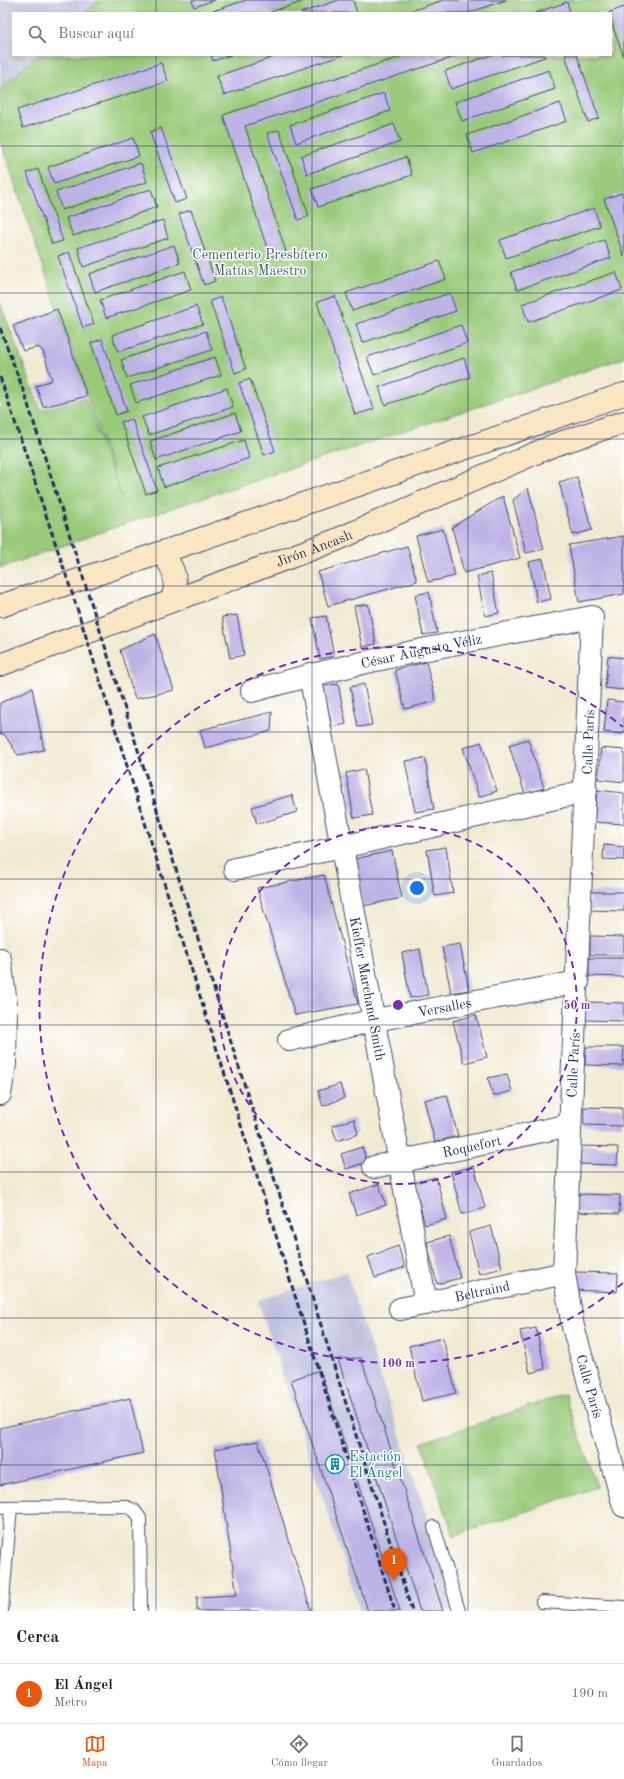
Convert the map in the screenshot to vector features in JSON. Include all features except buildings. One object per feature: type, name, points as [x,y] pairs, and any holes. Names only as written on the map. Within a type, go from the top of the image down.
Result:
[{"type":"main road","points":[[0,606],[160,553],[624,394]]},
{"type":"main road","name":"Jirón Áncash","points":[[0,665],[336,540],[554,445],[624,422]]},
{"type":"main road","points":[[160,553],[169,562],[175,573],[175,592],[172,601]]},
{"type":"street","name":"César Augusto Véliz","points":[[252,691],[310,674],[439,646],[592,617]]},
{"type":"street","name":"Calle París","points":[[592,617],[578,982],[564,1273],[572,1327],[624,1506]]},
{"type":"street","name":"Kieffer Marchand Smith","points":[[310,674],[375,1020],[426,1304]]},
{"type":"street","points":[[235,869],[586,791]]},
{"type":"street","points":[[0,959],[6,1011],[5,1064],[0,1094]]},
{"type":"street","name":"Versalles","points":[[290,1040],[375,1020],[578,982]]},
{"type":"street","name":"Roquefort","points":[[374,1166],[570,1125]]},
{"type":"street","name":"Beltraind","points":[[400,1309],[564,1273]]},
{"type":"lane","points":[[2,1611],[6,1507],[124,1506],[134,1510],[140,1518],[141,1611]]},
{"type":"lane","points":[[434,1527],[459,1611]]},
{"type":"lane","points":[[542,1602],[624,1607]]},
{"type":"shaded area","points":[[0,0],[100,0],[86,12],[12,12],[12,56],[37,56],[0,89]]},
{"type":"shaded area","points":[[346,1272],[458,1611],[360,1611],[258,1301]]},
{"type":"green space","name":"Cementerio Presbítero Matías Maestro","points":[[100,0],[624,0],[624,358],[130,522],[0,568],[0,303],[41,410],[85,398],[122,499],[0,140],[0,89],[37,56],[612,56],[612,12],[86,12]]},
{"type":"green space","points":[[565,1394],[597,1487],[454,1536],[421,1443]]},
{"type":"railway","points":[[0,328],[25,395],[412,1611]]},
{"type":"railway","points":[[0,377],[75,602],[395,1611]]},
{"type":"place","name":"Estación El Ángel","points":[[335,1464]]},
{"type":"place","name":"El Ángel","points":[[394,1581]]}]
